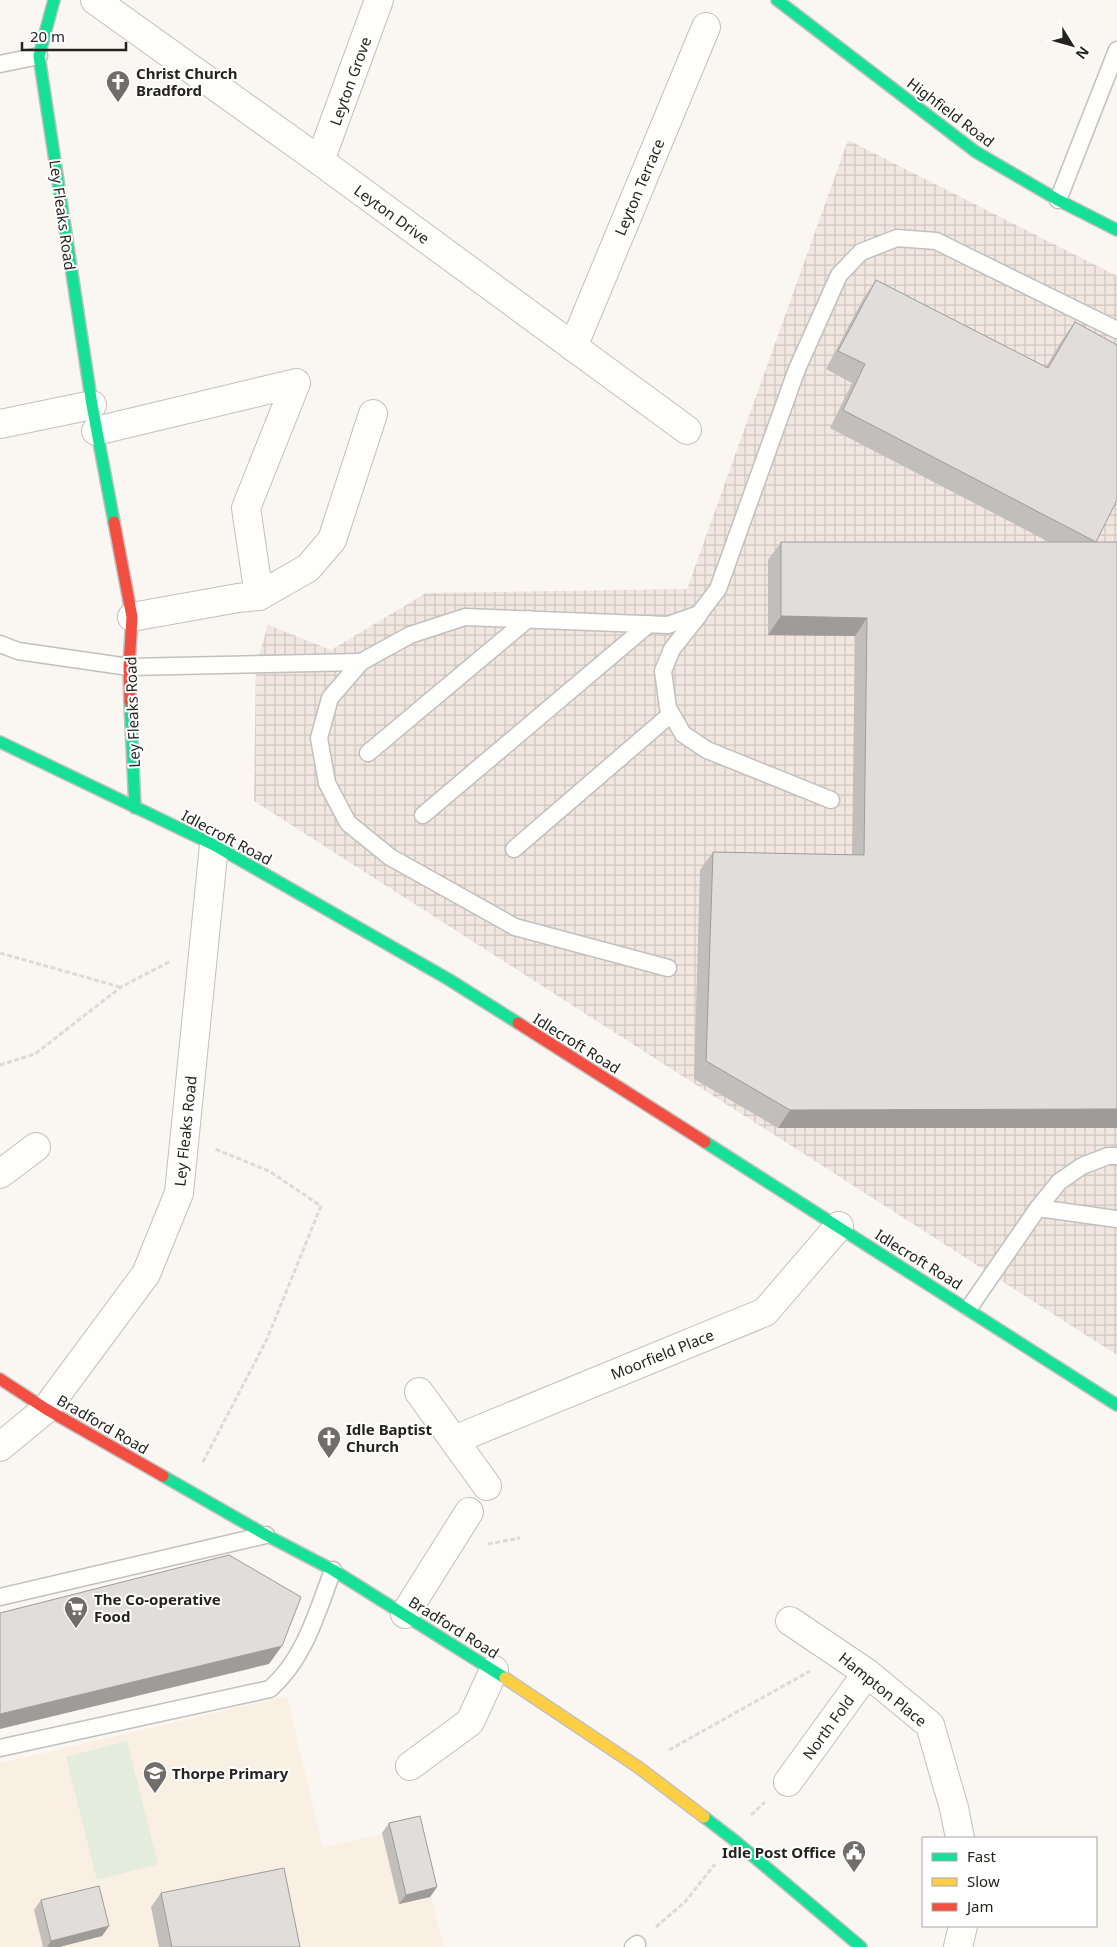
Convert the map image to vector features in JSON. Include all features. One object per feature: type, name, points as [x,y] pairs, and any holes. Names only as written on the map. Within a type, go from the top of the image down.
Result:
[{"type":"street","name":"Ley Fleaks Road","points":[[54,0],[40,56],[94,418],[132,617],[130,667],[135,808]]},
{"type":"street","name":"Leyton Drive","points":[[95,0],[687,430]]},
{"type":"street","name":"Leyton Grove","points":[[320,162],[379,0]]},
{"type":"street","name":"Highfield Road","points":[[777,0],[976,152],[1058,200],[1117,230]]},
{"type":"street","name":"Leyton Terrace","points":[[573,347],[706,27]]},
{"type":"street","points":[[0,424],[94,418],[296,383],[246,508],[259,596]]},
{"type":"street","points":[[132,617],[259,596],[308,568],[332,540],[373,414]]},
{"type":"street","name":"Idlecroft Road","points":[[0,742],[214,845],[448,979],[969,1308],[1117,1405]]},
{"type":"street","name":"Ley Fleaks Road","points":[[0,1446],[46,1409],[146,1274],[179,1193],[214,845]]},
{"type":"street","points":[[0,1174],[36,1147]]},
{"type":"street","name":"Moorfield Place","points":[[454,1440],[765,1312],[839,1226]]},
{"type":"street","name":"Bradford Road","points":[[0,1378],[46,1409],[266,1535],[334,1570],[494,1670],[638,1767],[734,1840],[861,1947]]},
{"type":"street","points":[[419,1392],[487,1486]]},
{"type":"street","points":[[405,1614],[469,1512]]},
{"type":"street","name":"Hampton Place","points":[[790,1621],[867,1673],[930,1724],[954,1808],[960,1837]]},
{"type":"street","points":[[410,1766],[470,1722],[494,1670]]},
{"type":"street","name":"North Fold","points":[[788,1782],[867,1673]]},
{"type":"street","points":[[958,1947],[963,1927]]},
{"type":"lane","points":[[1058,200],[1117,50]]},
{"type":"lane","points":[[0,64],[40,56]]},
{"type":"lane","points":[[831,800],[707,750],[682,734],[668,708],[662,671],[672,648],[718,589],[801,360],[839,275],[861,252],[897,238],[936,240],[1117,330]]},
{"type":"lane","points":[[668,968],[515,927],[390,857],[348,823],[327,783],[319,738],[330,698],[360,662],[410,634],[465,617],[668,625],[699,614]]},
{"type":"lane","points":[[368,753],[528,619]]},
{"type":"lane","points":[[423,815],[649,624]]},
{"type":"lane","points":[[0,644],[18,651],[130,667],[360,662]]},
{"type":"lane","points":[[514,849],[672,714]]},
{"type":"lane","points":[[969,1308],[1038,1208],[1059,1182],[1082,1166],[1108,1156],[1117,1156]]},
{"type":"lane","points":[[1038,1208],[1117,1219]]},
{"type":"lane","points":[[0,1597],[266,1535]]},
{"type":"lane","points":[[0,1748],[270,1689],[284,1676],[303,1648],[334,1570]]},
{"type":"path","points":[[0,1066],[35,1054],[121,987],[204,944]]},
{"type":"path","points":[[0,953],[121,987]]},
{"type":"path","points":[[184,1137],[269,1171],[321,1206],[267,1340],[201,1465]]},
{"type":"path","points":[[638,1767],[840,1654]]},
{"type":"path","points":[[635,1946],[685,1902],[734,1840]]},
{"type":"shaded area","points":[[848,140],[1117,276],[1117,1355],[254,801],[256,664],[268,625],[331,650],[426,593],[687,589]]},
{"type":"shaded area","name":"Thorpe Primary","points":[[287,1696],[323,1848],[413,1826],[444,1947],[0,1947],[0,1763]]},
{"type":"green space","points":[[127,1741],[158,1864],[97,1880],[66,1757]]},
{"type":"building","points":[[876,280],[1048,368],[1075,322],[1117,345],[1117,500],[1096,542],[843,410],[865,364],[838,351]]},
{"type":"building","points":[[781,542],[1117,542],[1117,1109],[790,1110],[706,1061],[713,852],[864,855],[867,618],[781,616]]},
{"type":"building","points":[[229,1555],[301,1597],[282,1646],[0,1714],[0,1613]]},
{"type":"building","points":[[420,1816],[437,1887],[406,1895],[389,1823]]},
{"type":"building","points":[[284,1868],[300,1947],[172,1947],[161,1893]]},
{"type":"building","points":[[99,1886],[109,1926],[51,1941],[41,1900]]},
{"type":"traffic: fast","points":[[54,0],[39,56],[92,405],[114,522]]},
{"type":"traffic: fast","points":[[777,0],[976,152],[1058,200],[1117,230]]},
{"type":"traffic: fast","points":[[130,702],[135,808]]},
{"type":"traffic: fast","points":[[0,742],[214,845],[448,979],[518,1023]]},
{"type":"traffic: fast","points":[[705,1142],[1117,1405]]},
{"type":"traffic: fast","points":[[163,1476],[266,1535],[333,1570],[505,1678]]},
{"type":"traffic: fast","points":[[704,1817],[861,1947]]},
{"type":"traffic: slow","points":[[505,1678],[638,1767],[704,1817]]},
{"type":"traffic: jam","points":[[114,522],[132,617],[129,667],[130,702]]},
{"type":"traffic: jam","points":[[518,1023],[705,1142]]},
{"type":"traffic: jam","points":[[0,1379],[46,1409],[163,1476]]},
{"type":"place","name":"Christ Church Bradford","points":[[118,103]]},
{"type":"place","name":"Idle Baptist Church","points":[[329,1459]]},
{"type":"place","name":"The Co-operative Food","points":[[76,1629]]},
{"type":"place","name":"Thorpe Primary","points":[[155,1794]]},
{"type":"place","name":"Idle Post Office","points":[[854,1873]]}]
